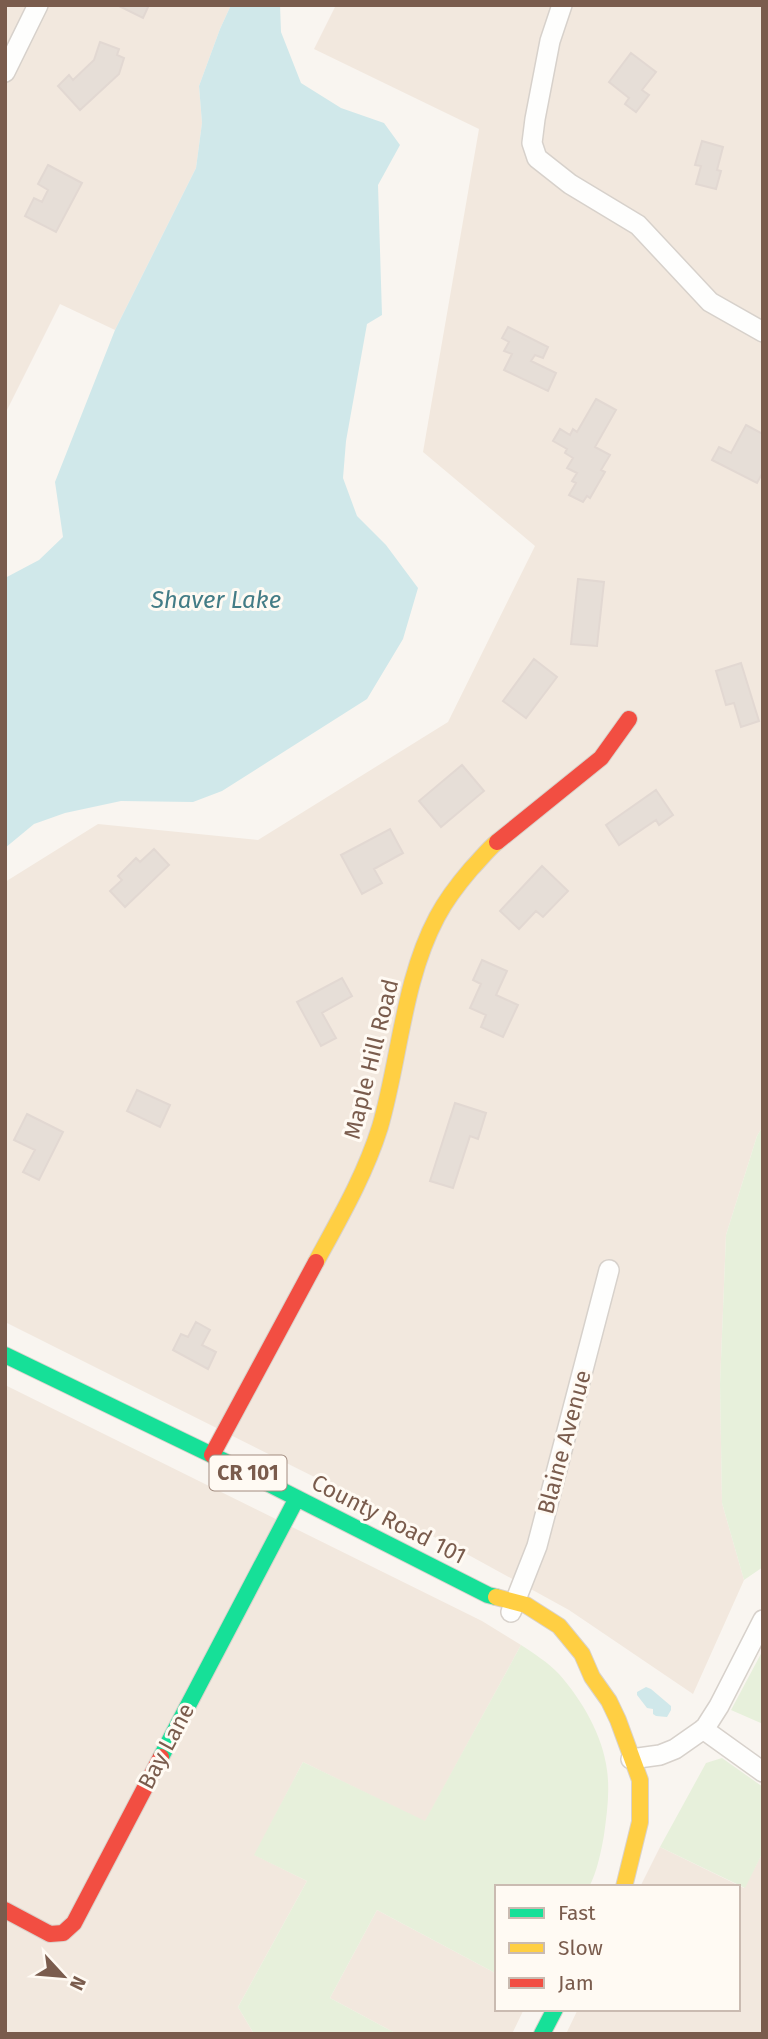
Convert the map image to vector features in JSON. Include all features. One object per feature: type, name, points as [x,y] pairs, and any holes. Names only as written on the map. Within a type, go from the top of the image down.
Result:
[{"type":"street","points":[[5,72],[38,5]]},
{"type":"street","points":[[562,5],[550,41],[535,118],[532,143],[537,158],[570,184],[638,225],[710,302],[763,332]]},
{"type":"street","name":"Maple Hill Road","points":[[212,1455],[363,1174],[392,1082],[409,995],[421,956],[438,916],[461,881],[489,849],[601,758],[629,719]]},
{"type":"street","name":"Blaine Avenue","points":[[517,1613],[609,1270]]},
{"type":"street","name":"County Road 101","points":[[5,1355],[212,1455],[488,1595],[517,1613],[526,1605],[559,1626],[582,1654],[592,1677],[609,1701],[640,1780],[640,1822],[633,1861],[617,1884]]},
{"type":"street","name":"Bay Lane","points":[[6,1913],[50,1934],[62,1933],[74,1923],[297,1498]]},
{"type":"street","points":[[624,1793],[631,1759],[660,1755],[682,1745],[703,1729],[719,1706],[763,1620]]},
{"type":"street","name":"County Road 101","points":[[555,1646],[592,1677]]},
{"type":"street","points":[[703,1729],[763,1772]]},
{"type":"street","name":"County Road 101","points":[[617,1884],[621,1838]]},
{"type":"street","points":[[542,2034],[554,2011]]},
{"type":"shaded area","points":[[5,5],[231,5],[199,86],[202,123],[196,168],[115,330],[60,304],[5,414]]},
{"type":"shaded area","points":[[336,5],[763,5],[763,1126],[757,1136],[726,1235],[720,1384],[722,1503],[744,1580],[693,1694],[569,1610],[454,1547],[5,1322],[5,882],[98,824],[258,840],[448,722],[535,546],[423,452],[479,129],[314,49]]},
{"type":"shaded area","points":[[5,1385],[482,1621],[521,1645],[425,1822],[303,1762],[255,1855],[307,1881],[238,2007],[254,2034],[5,2034]]},
{"type":"shaded area","points":[[660,1847],[738,1885],[641,1885]]},
{"type":"shaded area","points":[[763,1852],[763,2034],[566,2034],[577,2011],[740,2011],[740,1886],[744,1888]]},
{"type":"shaded area","points":[[377,1910],[495,1973],[495,2011],[523,2011],[512,2034],[397,2034],[330,1998]]},
{"type":"green space","points":[[763,1126],[763,1567],[744,1580],[722,1503],[720,1384],[726,1235],[757,1136]]},
{"type":"green space","points":[[521,1645],[551,1666],[568,1684],[590,1719],[605,1757],[608,1786],[606,1819],[598,1862],[590,1885],[495,1885],[495,1973],[377,1910],[330,1998],[397,2034],[254,2034],[238,2007],[307,1881],[254,1855],[303,1762],[425,1821]]},
{"type":"green space","points":[[763,1650],[763,1724],[731,1710]]},
{"type":"green space","points":[[722,1758],[763,1787],[763,1852],[745,1888],[660,1847],[706,1763]]},
{"type":"water","name":"Shaver Lake","points":[[231,5],[280,5],[281,32],[301,83],[341,108],[384,123],[400,145],[378,185],[382,315],[367,324],[346,441],[343,478],[357,516],[386,545],[418,588],[403,639],[367,699],[222,791],[193,802],[121,801],[65,813],[34,824],[5,848],[5,578],[39,560],[63,537],[55,482],[115,330],[196,168],[202,123],[199,86]]},
{"type":"water","points":[[646,1687],[671,1706],[667,1717],[653,1714],[653,1709],[647,1708],[637,1695],[637,1692]]},
{"type":"building","points":[[117,5],[149,5],[143,18]]},
{"type":"building","points":[[100,42],[119,49],[117,55],[124,58],[119,74],[80,110],[58,86],[69,75],[73,80],[94,60]]},
{"type":"building","points":[[631,53],[656,72],[642,90],[649,95],[636,112],[625,104],[629,98],[609,82]]},
{"type":"building","points":[[702,141],[723,147],[717,170],[721,171],[716,189],[696,184],[701,166],[695,165]]},
{"type":"building","points":[[48,165],[82,183],[56,232],[25,216],[34,198],[42,202],[48,190],[38,184]]},
{"type":"building","points":[[508,327],[548,347],[543,358],[535,355],[531,361],[556,373],[548,391],[504,370],[512,354],[504,351],[509,342],[502,338]]},
{"type":"building","points":[[596,399],[616,410],[595,447],[610,455],[601,470],[605,472],[590,498],[587,496],[583,502],[569,495],[576,483],[572,481],[577,473],[567,468],[573,458],[565,453],[567,449],[553,441],[560,429],[570,435],[573,429],[577,432]]},
{"type":"building","points":[[746,425],[763,434],[763,472],[757,483],[712,460],[719,447],[731,453]]},
{"type":"building","points":[[578,579],[604,582],[597,646],[571,644]]},
{"type":"building","points":[[534,659],[557,677],[526,718],[503,701]]},
{"type":"building","points":[[741,663],[759,721],[741,727],[734,703],[726,705],[716,671]]},
{"type":"building","points":[[462,765],[484,791],[441,827],[419,801]]},
{"type":"building","points":[[656,790],[673,815],[659,825],[656,820],[619,845],[606,825]]},
{"type":"building","points":[[390,829],[403,853],[374,869],[382,883],[362,894],[341,855]]},
{"type":"building","points":[[154,849],[169,865],[125,907],[110,891],[122,880],[118,876],[136,858],[140,862]]},
{"type":"building","points":[[542,866],[568,891],[543,917],[536,911],[519,929],[500,911]]},
{"type":"building","points":[[482,960],[507,971],[496,995],[518,1005],[503,1037],[481,1027],[486,1015],[470,1008],[481,984],[473,980]]},
{"type":"building","points":[[342,978],[352,996],[322,1013],[336,1038],[321,1046],[297,1002]]},
{"type":"building","points":[[137,1090],[170,1105],[160,1127],[127,1111]]},
{"type":"building","points":[[455,1103],[486,1113],[478,1139],[470,1136],[453,1188],[430,1181]]},
{"type":"building","points":[[27,1114],[63,1132],[39,1180],[23,1172],[35,1150],[14,1140]]},
{"type":"building","points":[[196,1322],[210,1330],[202,1345],[216,1352],[208,1369],[173,1350],[181,1334],[188,1337]]},
{"type":"traffic: fast","points":[[5,1355],[496,1597]]},
{"type":"traffic: fast","points":[[161,1757],[297,1498]]},
{"type":"traffic: fast","points":[[542,2034],[554,2011]]},
{"type":"traffic: slow","points":[[316,1262],[374,1145],[387,1101],[409,993],[426,942],[437,917],[453,892],[497,842]]},
{"type":"traffic: slow","points":[[496,1597],[526,1605],[559,1626],[582,1654],[592,1677],[609,1701],[618,1720],[640,1780],[640,1822],[624,1885]]},
{"type":"traffic: jam","points":[[497,842],[601,758],[629,719]]},
{"type":"traffic: jam","points":[[212,1455],[316,1262]]},
{"type":"traffic: jam","points":[[5,1910],[50,1934],[63,1933],[74,1923],[161,1757]]}]
